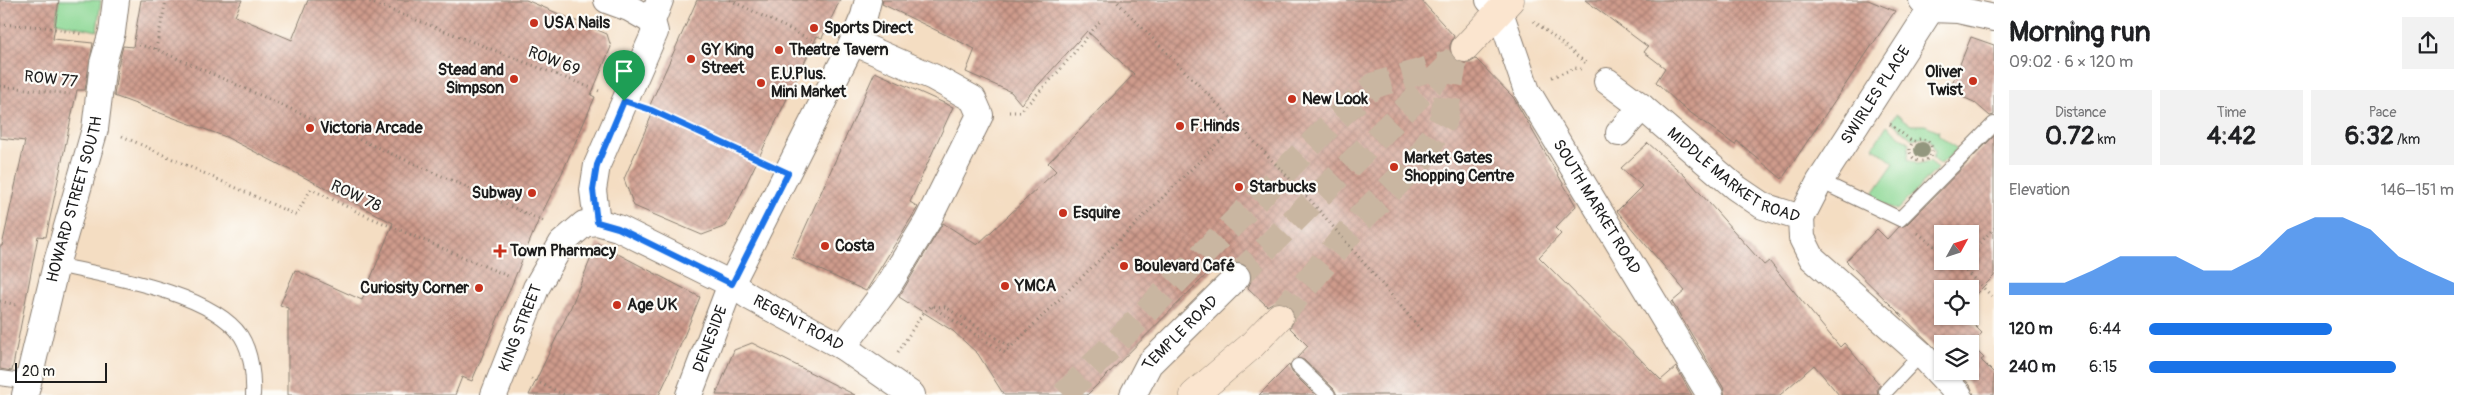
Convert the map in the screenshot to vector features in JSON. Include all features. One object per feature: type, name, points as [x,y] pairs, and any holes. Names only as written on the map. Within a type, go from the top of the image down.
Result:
[{"type":"main road","points":[[1465,48],[1502,3]]},
{"type":"main road","points":[[1194,395],[1250,347],[1279,317]]},
{"type":"street","name":"HOWARD STREET SOUTH","points":[[27,389],[56,265],[95,129],[98,96],[116,0]]},
{"type":"street","points":[[586,227],[597,165],[655,32],[656,10],[629,8],[607,0]]},
{"type":"street","name":"SOUTH MARKET ROAD","points":[[1502,3],[1527,91],[1710,395]]},
{"type":"street","points":[[1926,4],[1994,18]]},
{"type":"street","name":"SWIRLES PLACE","points":[[1801,218],[1820,181],[1926,4]]},
{"type":"street","name":"DENESIDE","points":[[689,395],[732,284],[849,49],[866,8]]},
{"type":"street","points":[[843,348],[887,288],[927,222],[980,115],[973,99],[933,78],[849,49]]},
{"type":"street","name":"MIDDLE MARKET ROAD","points":[[1607,81],[1642,107],[1736,188],[1763,206],[1801,218],[1802,238],[1812,258],[1921,354],[1959,395]]},
{"type":"street","points":[[1619,133],[1642,107]]},
{"type":"street","name":"REGENT ROAD","points":[[586,227],[618,228],[732,284],[750,297],[843,348],[912,395]]},
{"type":"street","name":"KING STREET","points":[[494,395],[536,288],[562,243],[586,227]]},
{"type":"street","name":"TEMPLE ROAD","points":[[1133,395],[1149,364],[1237,277]]},
{"type":"lane","points":[[1820,181],[1900,219],[1994,124]]},
{"type":"lane","points":[[56,265],[144,284],[196,302],[223,320],[241,336],[252,366],[253,395]]},
{"type":"lane","points":[[1886,391],[1921,354]]},
{"type":"lane","points":[[1298,366],[1328,395]]},
{"type":"lane","points":[[0,378],[27,389]]},
{"type":"path","points":[[156,49],[166,0]]},
{"type":"path","name":"ROW 69","points":[[365,0],[651,110],[788,173]]},
{"type":"path","points":[[730,0],[849,49]]},
{"type":"path","points":[[1115,0],[1312,202],[1422,331]]},
{"type":"path","points":[[1502,3],[1607,81]]},
{"type":"path","points":[[980,115],[1020,112],[1058,72],[1102,19]]},
{"type":"path","points":[[0,24],[44,27],[110,38],[156,49],[539,219],[586,227]]},
{"type":"path","points":[[1527,91],[1561,72],[1575,68],[1591,72],[1607,81]]},
{"type":"path","name":"ROW 77","points":[[0,86],[98,96]]},
{"type":"path","points":[[930,306],[1005,353],[1237,124]]},
{"type":"path","name":"ROW 78","points":[[95,129],[123,136],[296,215],[311,189],[362,214],[460,254],[536,288]]},
{"type":"path","points":[[1925,140],[1931,146],[1932,154],[1927,159],[1917,161],[1912,156],[1911,146],[1915,141],[1925,140]]},
{"type":"path","points":[[1900,219],[1934,246]]},
{"type":"path","points":[[1979,244],[1994,228]]},
{"type":"path","points":[[1965,270],[1994,298]]},
{"type":"path","points":[[883,376],[923,313],[930,306],[945,307],[1011,347]]},
{"type":"path","points":[[505,367],[565,395]]},
{"type":"green space","points":[[59,0],[101,0],[97,31],[56,22]]},
{"type":"green space","points":[[1896,114],[1911,125],[1925,125],[1939,131],[1938,134],[1957,149],[1940,165],[1933,158],[1935,152],[1930,140],[1922,137],[1912,139],[1891,121]]},
{"type":"green space","points":[[1887,125],[1909,143],[1908,159],[1917,164],[1930,161],[1937,169],[1897,210],[1869,199],[1894,163],[1873,147]]},
{"type":"building","points":[[0,0],[59,0],[53,39],[93,43],[85,90],[77,90],[46,237],[38,236],[12,371],[0,369],[0,246],[2,246],[25,141],[0,138]]},
{"type":"building","points":[[141,0],[242,0],[235,16],[292,40],[308,0],[526,0],[607,34],[611,47],[591,95],[595,97],[562,173],[539,219],[472,381],[462,377],[455,395],[288,395],[288,308],[280,305],[295,270],[362,300],[393,223],[226,137],[114,96],[123,46],[133,47]]},
{"type":"building","points":[[697,0],[840,0],[822,38],[817,36],[726,226],[702,235],[634,206],[624,179],[655,108],[650,105]]},
{"type":"building","points":[[883,0],[1421,0],[1454,36],[1450,45],[1450,52],[1454,59],[1462,63],[1469,63],[1476,59],[1513,97],[1576,206],[1555,228],[1561,234],[1539,257],[1661,380],[1676,367],[1692,395],[1337,395],[1334,389],[1304,360],[1297,358],[1308,346],[1290,328],[1294,320],[1294,313],[1290,306],[1282,302],[1274,302],[1267,306],[1248,288],[1252,274],[1247,266],[1240,262],[1234,262],[1226,267],[1220,261],[1087,395],[1004,395],[978,354],[953,331],[899,297],[943,223],[977,245],[1056,171],[1048,163],[1134,74],[1087,31],[1021,104],[1011,92],[966,72],[975,49],[882,4]]},
{"type":"building","points":[[1585,0],[1868,0],[1895,11],[1782,179],[1737,141],[1735,145],[1680,105],[1656,82],[1665,68],[1644,52],[1648,47]]},
{"type":"building","name":"Oliver Twist","points":[[1971,37],[1994,45],[1994,115],[1990,116],[1974,102],[1949,91]]},
{"type":"building","points":[[875,72],[953,107],[910,202],[918,207],[866,291],[792,257]]},
{"type":"building","points":[[1994,136],[1994,276],[1979,291],[1979,280],[1934,280],[1934,325],[1974,325],[1982,333],[1979,336],[1934,335],[1934,347],[1846,261],[1877,229],[1887,239],[1898,227],[1906,225]]},
{"type":"building","points":[[1648,143],[1685,176],[1764,265],[1769,261],[1840,347],[1844,343],[1880,385],[1877,389],[1878,395],[1839,395],[1814,365],[1780,395],[1725,395],[1723,387],[1672,302],[1685,291],[1617,211],[1642,186],[1621,168]]},
{"type":"building","points":[[597,243],[700,297],[667,378],[659,395],[529,395],[571,307]]},
{"type":"building","points":[[752,343],[855,395],[716,395],[734,350]]},
{"type":"building","points":[[1979,353],[1984,358],[1981,360],[1994,373],[1994,395],[1974,395],[1970,385],[1965,380],[1979,380]]},
{"type":"building","points":[[1289,365],[1292,372],[1315,395],[1259,395]]},
{"type":"tunnel","points":[[1279,317],[1361,218],[1421,158],[1444,118],[1453,62],[1465,48]]},
{"type":"tunnel","points":[[1064,395],[1342,113],[1375,85],[1453,62]]},
{"type":"tunnel","points":[[1237,277],[1451,64]]},
{"type":"place","name":"USA Nails","points":[[534,23]]},
{"type":"place","name":"Sports Direct","points":[[814,28]]},
{"type":"place","name":"Theatre Tavern","points":[[779,50]]},
{"type":"place","name":"GY King Street","points":[[691,59]]},
{"type":"place","name":"Stead and Simpson","points":[[514,79]]},
{"type":"place","name":"Oliver Twist","points":[[1973,81]]},
{"type":"place","name":"E.U.Plus. Mini Market","points":[[761,83]]},
{"type":"place","name":"New Look","points":[[1292,99]]},
{"type":"place","name":"F.Hinds","points":[[1180,126]]},
{"type":"place","name":"Victoria Arcade","points":[[310,128]]},
{"type":"place","name":"Market Gates Shopping Centre","points":[[1394,167]]},
{"type":"place","name":"Starbucks","points":[[1239,187]]},
{"type":"place","name":"Subway","points":[[532,193]]},
{"type":"place","name":"Esquire","points":[[1063,213]]},
{"type":"place","name":"Costa","points":[[825,246]]},
{"type":"place","name":"Town Pharmacy","points":[[500,251]]},
{"type":"place","name":"Boulevard Café","points":[[1124,266]]},
{"type":"place","name":"YMCA","points":[[1005,286]]},
{"type":"place","name":"Curiosity Corner","points":[[479,288]]},
{"type":"place","name":"Age UK","points":[[617,305]]},
{"type":"route","points":[[624,101],[651,110],[788,173],[732,284],[618,228],[597,222],[593,190],[597,165],[624,101]]}]
